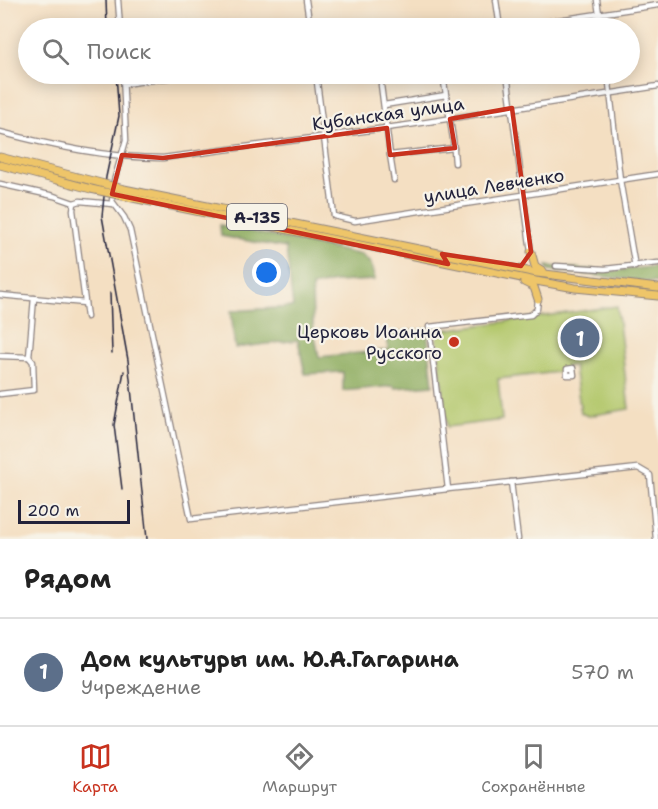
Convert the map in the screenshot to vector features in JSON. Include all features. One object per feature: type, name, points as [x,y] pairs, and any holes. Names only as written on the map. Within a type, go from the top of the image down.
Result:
[{"type":"highway","name":"А-135","points":[[0,157],[92,185]]},
{"type":"highway","name":"А-135","points":[[0,165],[575,288],[648,292],[658,288]]},
{"type":"highway","points":[[496,265],[524,265],[530,258],[531,252]]},
{"type":"highway","points":[[531,252],[537,268],[568,278]]},
{"type":"highway","name":"А-135","points":[[449,260],[496,265],[648,292],[658,296]]},
{"type":"highway","points":[[502,274],[506,278],[532,285],[538,299]]},
{"type":"highway","points":[[538,299],[540,290],[544,286],[575,288]]},
{"type":"street","points":[[118,0],[119,18]]},
{"type":"street","points":[[306,0],[309,18]]},
{"type":"street","points":[[496,0],[499,18]]},
{"type":"street","points":[[597,0],[600,18]]},
{"type":"street","points":[[572,18],[658,5]]},
{"type":"street","points":[[124,84],[126,133],[111,196],[113,204],[124,217],[130,230],[191,519],[638,468],[650,475],[657,539]]},
{"type":"street","points":[[316,84],[324,136]]},
{"type":"street","points":[[444,84],[455,163]]},
{"type":"street","points":[[508,84],[531,252]]},
{"type":"street","points":[[609,84],[620,180],[635,267]]},
{"type":"street","points":[[381,85],[394,180]]},
{"type":"street","name":"Кубанская улица","points":[[0,132],[66,147],[138,158],[163,158],[450,119],[658,86]]},
{"type":"street","points":[[384,105],[446,95]]},
{"type":"street","name":"улица Левченко","points":[[324,136],[334,216],[355,221],[658,174]]},
{"type":"street","points":[[390,155],[454,148]]},
{"type":"street","points":[[0,184],[54,196],[74,203],[80,201],[113,204]]},
{"type":"street","points":[[74,203],[87,317]]},
{"type":"street","points":[[556,266],[605,269],[658,263]]},
{"type":"street","points":[[0,295],[86,303]]},
{"type":"street","points":[[0,394],[34,390],[33,362],[29,357],[34,298]]},
{"type":"street","points":[[448,489],[429,327],[531,315],[537,309],[538,299]]},
{"type":"street","points":[[0,356],[29,357]]},
{"type":"street","points":[[511,482],[518,539]]},
{"type":"highlighted area","points":[[512,108],[531,252],[521,266],[442,254],[448,264],[112,194],[122,155],[163,158],[387,128],[390,155],[455,148],[450,119]]},
{"type":"green space","points":[[220,225],[362,255],[371,264],[375,280],[334,282],[312,287],[313,326],[319,357],[389,350],[386,334],[427,329],[433,385],[343,391],[343,372],[305,374],[298,340],[235,348],[231,311],[293,307],[286,248],[221,236]]},
{"type":"green space","points":[[547,266],[613,271],[658,266],[658,283],[549,270]]},
{"type":"green space","points":[[617,306],[629,409],[588,416],[581,413],[574,366],[567,366],[566,371],[498,379],[502,420],[447,427],[436,331]]},
{"type":"railway","points":[[106,0],[107,18]]},
{"type":"railway","points":[[117,84],[119,116],[106,177],[102,216],[128,360],[147,539]]},
{"type":"railway","points":[[110,293],[112,353]]},
{"type":"railway","points":[[122,489],[114,425],[124,371]]},
{"type":"place","name":"Дом культуры им. Ю.А.Гагарина","points":[[580,338]]},
{"type":"place","name":"Церковь Иоанна Русского","points":[[454,342]]}]
